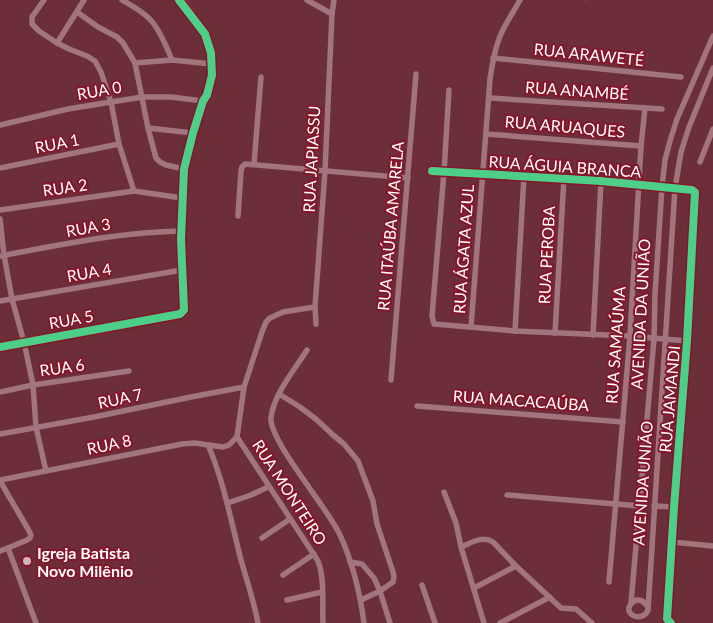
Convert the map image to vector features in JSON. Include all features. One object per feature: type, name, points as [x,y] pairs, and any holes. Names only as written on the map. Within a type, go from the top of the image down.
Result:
[{"type":"street","points":[[44,0],[31,20],[34,26],[57,43],[95,61],[101,72],[111,102],[119,144],[134,192]]},
{"type":"street","points":[[57,43],[84,0]]},
{"type":"street","points":[[122,0],[133,6],[153,23],[172,60]]},
{"type":"street","points":[[179,0],[205,34],[211,53],[212,64],[212,75],[207,95],[193,133],[184,169],[181,231],[182,270]]},
{"type":"street","points":[[307,0],[332,14]]},
{"type":"street","name":"RUA JAPIASSU","points":[[316,324],[314,307],[325,172],[334,0]]},
{"type":"street","name":"RUA ÁGATA AZUL","points":[[471,327],[490,79],[499,39],[520,0]]},
{"type":"street","points":[[77,12],[123,42],[134,63],[156,158],[166,165],[184,169]]},
{"type":"street","name":"AVENIDA DA UNIÃO","points":[[631,603],[654,338],[655,294],[665,160],[677,119],[713,36]]},
{"type":"street","name":"RUA ARAWETÉ","points":[[494,58],[681,76]]},
{"type":"street","points":[[134,63],[172,60],[212,64]]},
{"type":"street","name":"AVENIDA UNIÃO","points":[[648,606],[675,188],[686,135],[713,68]]},
{"type":"street","name":"RUA ITAÚBA AMARELA","points":[[390,380],[416,74]]},
{"type":"street","points":[[254,164],[261,76]]},
{"type":"street","points":[[449,90],[433,323],[515,331],[630,336],[687,341]]},
{"type":"street","name":"RUA 0","points":[[0,125],[68,109],[142,97],[171,97],[203,102]]},
{"type":"street","name":"RUA ANAMBÉ","points":[[490,98],[662,109]]},
{"type":"street","name":"RUA SAMAÚMA","points":[[609,582],[630,336],[645,108]]},
{"type":"street","points":[[148,128],[193,133]]},
{"type":"street","points":[[700,162],[713,129]]},
{"type":"street","name":"RUA ARUAQUES","points":[[486,134],[641,146]]},
{"type":"street","name":"RUA 1","points":[[0,168],[119,144]]},
{"type":"street","points":[[238,216],[241,171],[245,164],[408,178]]},
{"type":"street","name":"RUA ÁGUIA BRANCA","points":[[432,171],[601,180],[692,190],[695,192]]},
{"type":"street","points":[[515,331],[524,176]]},
{"type":"street","name":"RUA PEROBA","points":[[555,333],[564,178]]},
{"type":"street","points":[[593,335],[601,180]]},
{"type":"street","name":"RUA 2","points":[[0,210],[134,192],[182,198]]},
{"type":"street","name":"RUA JAMANDI","points":[[671,623],[667,619],[687,341],[695,192]]},
{"type":"street","points":[[0,219],[2,256],[33,385],[36,427],[46,471]]},
{"type":"street","name":"RUA 3","points":[[2,256],[113,236],[154,231],[181,231]]},
{"type":"street","name":"RUA 4","points":[[0,300],[182,270]]},
{"type":"street","name":"RUA 5","points":[[0,347],[180,314],[184,310],[182,270]]},
{"type":"street","points":[[258,623],[228,503],[208,445],[223,447],[230,445],[237,437],[244,387],[266,322],[283,312],[314,307]]},
{"type":"street","points":[[307,350],[279,394],[271,418],[272,429],[280,444],[330,517],[339,534],[350,562],[361,600],[364,623]]},
{"type":"street","name":"RUA 6","points":[[0,392],[33,385],[128,371]]},
{"type":"street","name":"RUA 7","points":[[0,434],[244,387]]},
{"type":"street","points":[[279,394],[318,420],[344,444],[358,461],[373,501],[377,524],[394,577],[393,582],[361,600]]},
{"type":"street","name":"RUA MACACAÚBA","points":[[417,406],[623,422]]},
{"type":"street","name":"RUA MONTEIRO","points":[[237,437],[268,487],[314,554],[320,568],[323,623]]},
{"type":"street","name":"RUA 8","points":[[0,480],[182,444],[208,445]]},
{"type":"street","points":[[0,480],[30,534],[27,540],[0,551]]},
{"type":"street","points":[[228,503],[268,487]]},
{"type":"street","points":[[444,492],[456,523],[461,547],[484,623]]},
{"type":"street","points":[[507,495],[640,506]]},
{"type":"street","points":[[654,506],[674,508]]},
{"type":"street","points":[[262,538],[290,519]]},
{"type":"street","points":[[461,547],[483,538],[488,539],[561,608],[576,610],[591,623]]},
{"type":"street","points":[[672,542],[713,546]]},
{"type":"street","points":[[8,548],[36,623]]},
{"type":"street","points":[[283,575],[314,554]]},
{"type":"street","points":[[350,562],[362,564],[374,578],[390,623]]},
{"type":"street","points":[[474,588],[516,566]]},
{"type":"street","points":[[422,585],[435,623]]},
{"type":"street","points":[[287,600],[322,592]]},
{"type":"street","points":[[500,623],[550,597]]},
{"type":"street","points":[[637,600],[643,601],[648,606],[644,618],[638,619],[630,615],[631,603],[637,600]]},
{"type":"waterway","points":[[187,0],[195,13]]},
{"type":"cycle path","points":[[0,347],[180,314],[184,310],[181,239],[184,169],[193,133],[212,75],[211,53],[205,34],[179,0]]},
{"type":"cycle path","points":[[432,171],[601,181],[692,190],[695,192],[687,341],[667,619],[671,623]]},
{"type":"place","name":"Igreja Batista Novo Milênio","points":[[27,561]]}]
